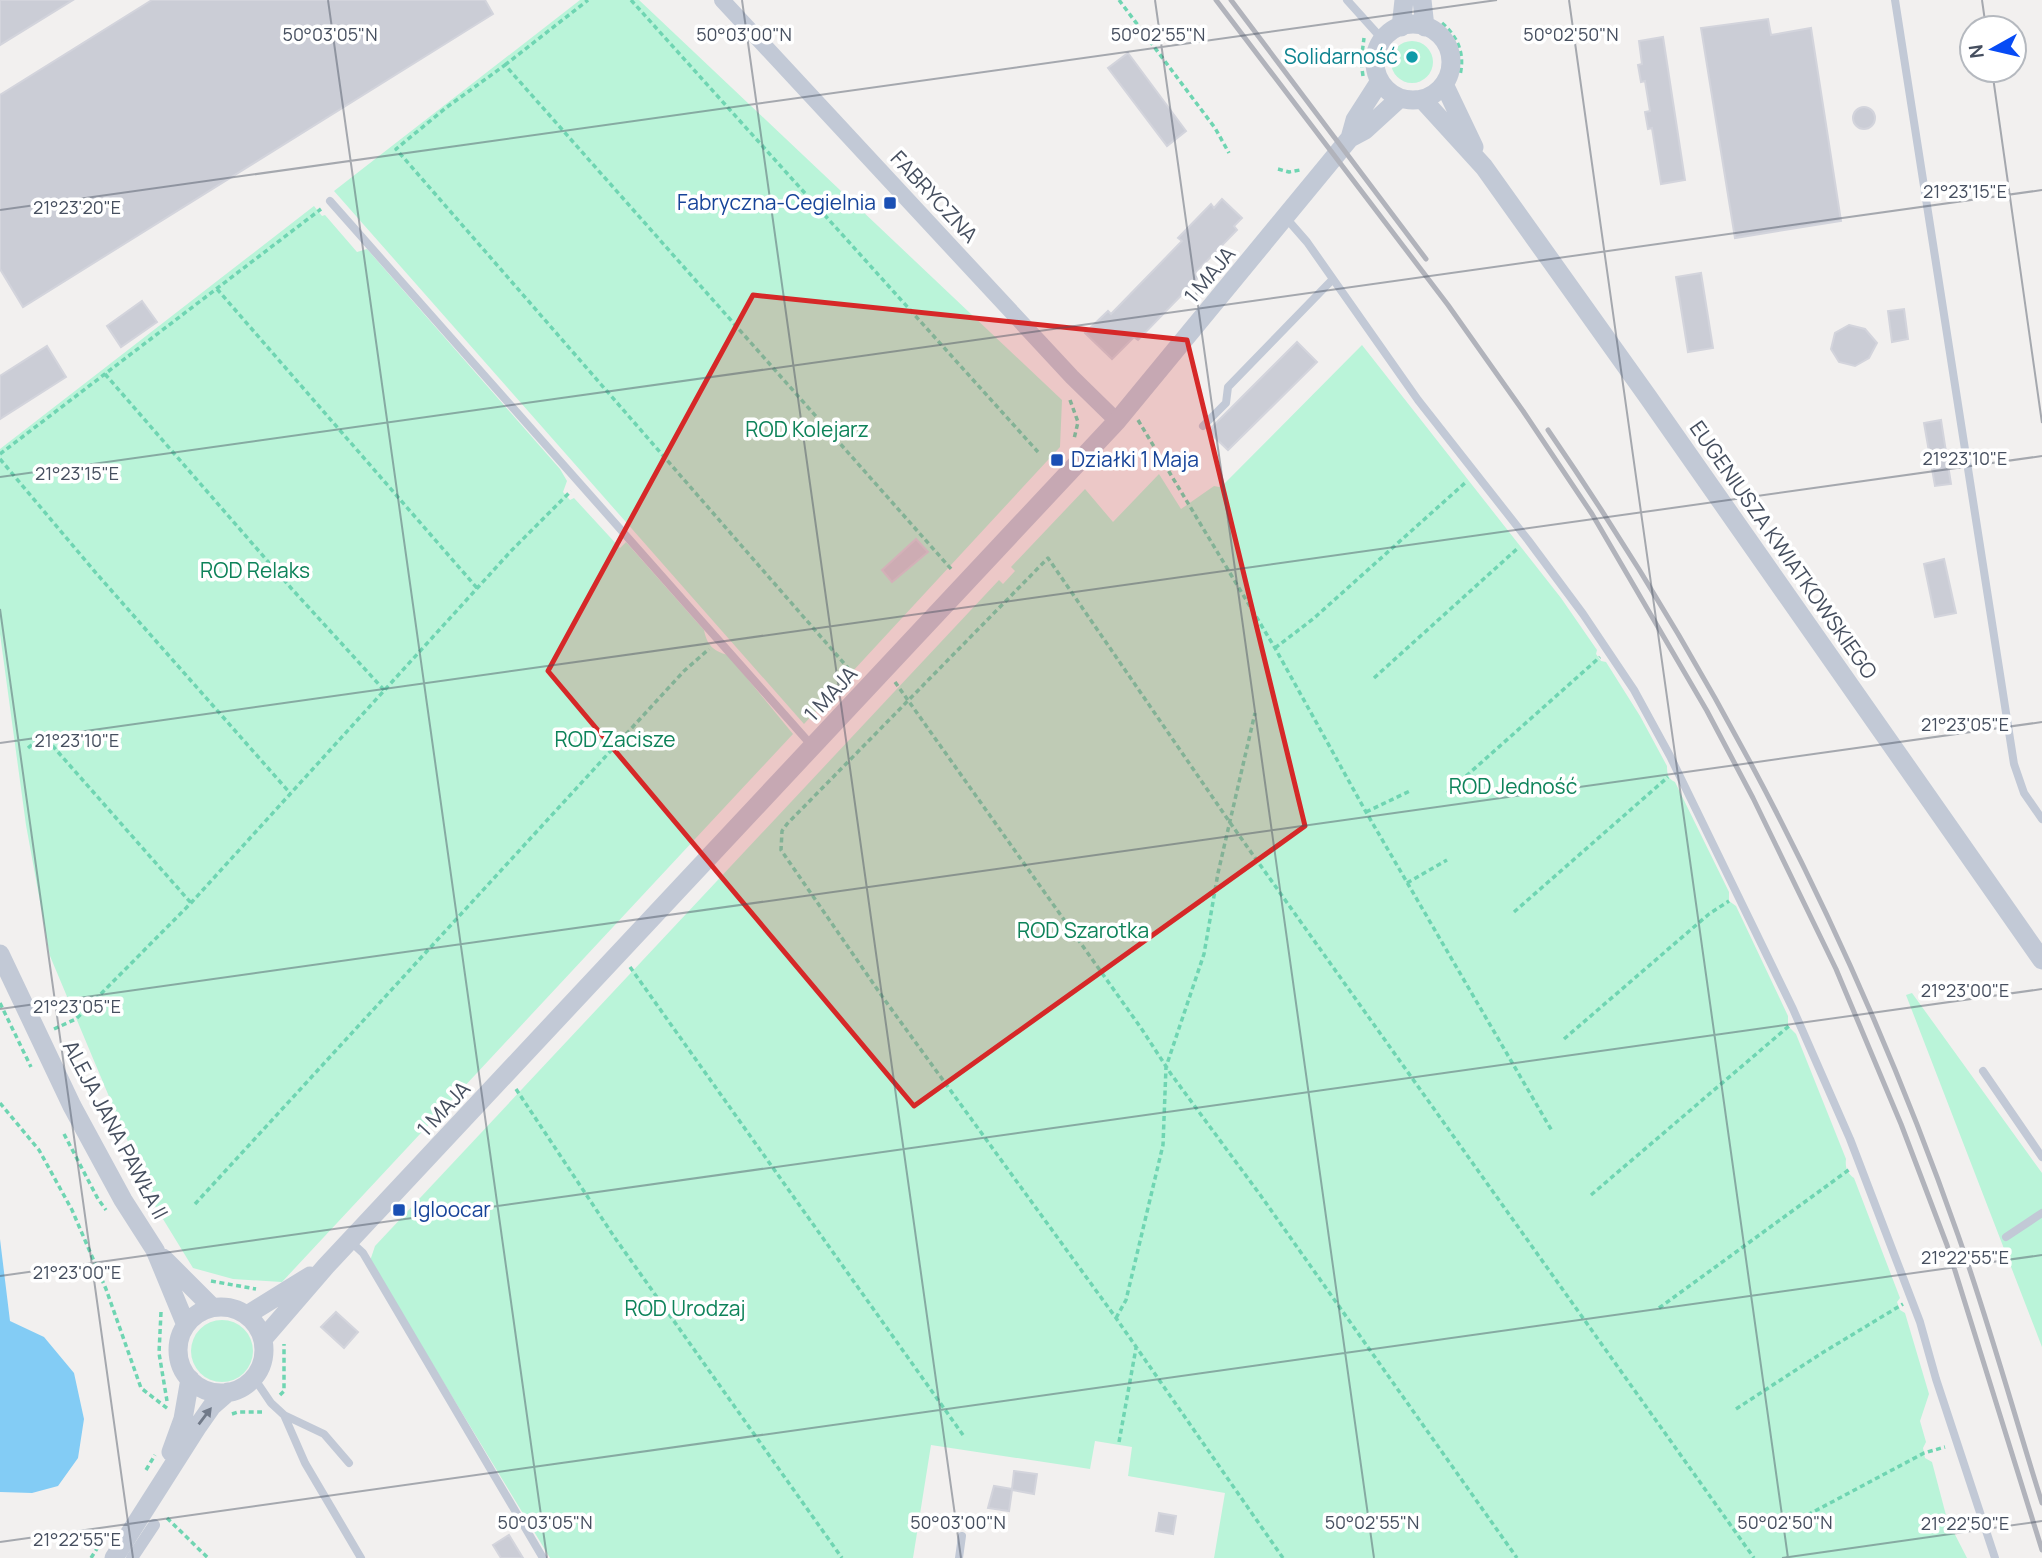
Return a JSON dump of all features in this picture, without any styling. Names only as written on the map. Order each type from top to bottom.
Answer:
[{"type":"street","name":"FABRYCZNA","points":[[722,0],[1072,377],[1124,414]]},
{"type":"street","points":[[1401,27],[1404,0]]},
{"type":"street","points":[[1422,0],[1449,51],[1451,83],[1422,99],[1400,98],[1385,88],[1380,80],[1375,63],[1382,40],[1401,27],[1432,23]]},
{"type":"street","name":"1 MAJA","points":[[263,1339],[326,1266],[1124,414],[1350,138],[1355,120],[1380,80]]},
{"type":"street","name":"EUGENIUSZA KWIATKOWSKIEGO","points":[[1451,83],[1484,167]]},
{"type":"street","name":"1 MAJA","points":[[1350,138],[1365,130],[1400,98]]},
{"type":"street","name":"EUGENIUSZA KWIATKOWSKIEGO","points":[[1422,99],[1484,167],[2042,960]]},
{"type":"street","name":"ALEJA JANA PAWŁA II","points":[[0,954],[96,1152],[122,1200],[155,1250],[186,1325]]},
{"type":"street","name":"ALEJA JANA PAWŁA II","points":[[155,1250],[212,1307]]},
{"type":"street","name":"1 MAJA","points":[[247,1315],[326,1266]]},
{"type":"street","points":[[150,1481],[228,1392],[246,1385],[254,1378],[263,1359],[263,1339],[257,1325],[247,1315],[224,1306],[212,1307],[198,1314],[186,1325],[178,1352],[190,1379],[203,1389],[228,1392]]},
{"type":"street","points":[[131,1558],[146,1521],[150,1481],[183,1419],[190,1379]]},
{"type":"street","points":[[114,1558],[146,1521]]},
{"type":"lane","points":[[1347,0],[1382,40]]},
{"type":"lane","points":[[1895,0],[2014,764],[2024,793],[2042,819]]},
{"type":"lane","points":[[330,201],[813,747]]},
{"type":"lane","points":[[1286,218],[1307,242],[1418,400],[1528,540],[1634,690],[1739,895],[1798,1021],[1860,1165],[1912,1301],[1995,1558]]},
{"type":"lane","points":[[1203,426],[1226,403],[1228,387],[1333,279]]},
{"type":"lane","points":[[1983,1071],[2042,1157]]},
{"type":"lane","points":[[2006,1237],[2042,1213]]},
{"type":"lane","points":[[351,1242],[363,1253],[543,1558]]},
{"type":"lane","points":[[254,1378],[271,1403],[285,1415],[324,1434],[349,1463]]},
{"type":"lane","points":[[285,1415],[306,1463],[360,1558]]},
{"type":"lane","points":[[959,1558],[962,1536]]},
{"type":"path","points":[[588,0],[396,149],[867,689]]},
{"type":"path","points":[[631,0],[1038,452]]},
{"type":"path","points":[[1119,0],[1215,128],[1229,153]]},
{"type":"path","points":[[1432,23],[1451,30],[1461,50],[1462,64],[1451,83]]},
{"type":"path","points":[[505,65],[964,585]]},
{"type":"path","points":[[290,793],[96,573],[0,457],[330,201]]},
{"type":"path","points":[[217,288],[477,588]]},
{"type":"path","points":[[105,374],[290,588],[384,690]]},
{"type":"path","points":[[1124,414],[1275,648],[1366,812],[1552,1131]]},
{"type":"path","points":[[1275,648],[1313,619],[1475,474]]},
{"type":"path","points":[[39,1036],[76,1019],[191,904],[477,588],[579,483]]},
{"type":"path","points":[[1374,678],[1528,540]]},
{"type":"path","points":[[1283,1558],[1116,1318],[884,999],[781,850],[782,831],[787,824],[1048,558],[1231,824],[1754,1558]]},
{"type":"path","points":[[195,1204],[675,681],[718,640]]},
{"type":"path","points":[[1447,793],[1608,650]]},
{"type":"path","points":[[884,671],[898,686],[1517,1558]]},
{"type":"path","points":[[1116,1318],[1126,1300],[1163,1145],[1166,1067],[1204,954],[1218,873],[1255,713]]},
{"type":"path","points":[[28,748],[43,734],[191,904]]},
{"type":"path","points":[[1514,912],[1676,770]]},
{"type":"path","points":[[1366,812],[1412,790]]},
{"type":"path","points":[[1407,883],[1447,860]]},
{"type":"path","points":[[1564,1039],[1709,914],[1739,895]]},
{"type":"path","points":[[620,954],[963,1435]]},
{"type":"path","points":[[1591,1195],[1788,1026],[1798,1021]]},
{"type":"path","points":[[506,1076],[623,1249],[842,1558]]},
{"type":"path","points":[[0,1103],[39,1150],[72,1210],[106,1289],[141,1388],[168,1410]]},
{"type":"path","points":[[1659,1308],[1847,1170],[1860,1165]]},
{"type":"path","points":[[200,1278],[265,1290]]},
{"type":"path","points":[[1736,1409],[1898,1306],[1912,1301]]},
{"type":"path","points":[[162,1310],[159,1353],[168,1419]]},
{"type":"path","points":[[284,1391],[282,1359],[285,1338]]},
{"type":"path","points":[[1119,1442],[1136,1348]]},
{"type":"path","points":[[226,1417],[238,1412],[261,1413]]},
{"type":"path","points":[[1800,1518],[1924,1453],[1958,1442]]},
{"type":"path","points":[[150,1481],[158,1447]]},
{"type":"path","points":[[161,1512],[208,1558]]},
{"type":"highlighted area","points":[[753,295],[1187,340],[1305,826],[914,1106],[548,671]]},
{"type":"green space","name":"ROD Kolejarz","points":[[580,0],[639,0],[1062,400],[1060,447],[804,724],[334,191]]},
{"type":"green space","points":[[1412,41],[1427,47],[1433,62],[1427,77],[1412,83],[1397,77],[1391,62],[1397,47]]},
{"type":"green space","name":"ROD Relaks","points":[[314,206],[357,252],[367,249],[560,469],[567,481],[563,492],[570,500],[574,498],[620,548],[626,542],[704,630],[712,647],[728,655],[793,734],[282,1282],[233,1279],[193,1268],[155,1206],[50,956],[26,825],[0,634],[0,449]]},
{"type":"green space","points":[[1362,345],[1561,598],[1640,716],[1667,766],[1668,776],[1675,782],[1729,892],[1729,901],[1736,906],[1788,1016],[1788,1026],[1796,1034],[1846,1159],[1847,1170],[1854,1178],[1900,1298],[1897,1302],[1900,1310],[1905,1313],[1929,1394],[1920,1421],[1926,1442],[1923,1448],[1925,1458],[1932,1462],[1947,1519],[1967,1558],[1214,1558],[1225,1493],[1128,1476],[1132,1447],[1095,1441],[1090,1469],[931,1445],[913,1558],[550,1558],[370,1261],[375,1246],[999,580],[1003,584],[1015,571],[1011,567],[1085,489],[1113,522],[1159,474],[1181,509],[1214,486],[1223,485]]},
{"type":"green space","points":[[1912,993],[2042,1173],[2042,1347],[1906,995]]},
{"type":"green space","points":[[216,1320],[228,1320],[244,1329],[251,1339],[251,1363],[244,1373],[228,1382],[216,1382],[205,1377],[196,1368],[191,1357],[191,1345],[196,1334],[205,1325]]},
{"type":"water","points":[[0,1239],[10,1321],[44,1337],[74,1373],[84,1419],[78,1458],[58,1486],[32,1493],[0,1492]]},
{"type":"building","points":[[0,0],[73,0],[0,45]]},
{"type":"building","points":[[152,0],[485,0],[493,14],[23,307],[0,269],[0,95]]},
{"type":"building","points":[[1768,19],[1771,35],[1811,28],[1841,221],[1735,238],[1701,28]]},
{"type":"building","points":[[1663,37],[1685,180],[1661,184],[1652,128],[1648,129],[1645,112],[1650,111],[1645,81],[1641,82],[1638,65],[1642,64],[1639,41]]},
{"type":"building","points":[[1128,53],[1186,131],[1167,146],[1108,68]]},
{"type":"building","points":[[1860,107],[1868,107],[1875,114],[1875,122],[1868,129],[1860,129],[1853,122],[1853,114]]},
{"type":"building","points":[[1222,199],[1242,218],[1234,226],[1237,230],[1195,273],[1199,277],[1138,340],[1134,337],[1112,359],[1085,333],[1108,311],[1111,314],[1182,241],[1178,238],[1211,204],[1214,208]]},
{"type":"building","points":[[1701,273],[1713,348],[1688,352],[1676,277]]},
{"type":"building","points":[[142,301],[157,322],[121,347],[107,326]]},
{"type":"building","points":[[1904,309],[1908,339],[1892,342],[1888,311]]},
{"type":"building","points":[[1849,325],[1865,329],[1877,343],[1869,358],[1855,366],[1839,362],[1831,349],[1835,333]]},
{"type":"building","points":[[1297,342],[1317,362],[1228,450],[1208,431]]},
{"type":"building","points":[[47,346],[66,377],[0,419],[0,376]]},
{"type":"building","points":[[1941,420],[1951,484],[1935,486],[1924,423]]},
{"type":"building","points":[[916,539],[928,552],[892,582],[882,570]]},
{"type":"building","points":[[1944,559],[1956,613],[1935,617],[1924,564]]},
{"type":"building","points":[[336,1312],[358,1332],[344,1348],[321,1327]]},
{"type":"building","points":[[1014,1471],[1037,1474],[1034,1494],[1012,1490],[1009,1511],[988,1508],[994,1486],[1012,1489]]},
{"type":"building","points":[[1159,1513],[1176,1516],[1173,1534],[1156,1531]]},
{"type":"building","points":[[509,1535],[523,1558],[501,1558],[493,1545]]},
{"type":"railway","points":[[1216,0],[1448,305],[1523,411],[1592,514],[1707,711],[1753,798],[1836,969],[1901,1124],[1947,1245],[2042,1550]]},
{"type":"railway","points":[[1231,0],[1426,259]]},
{"type":"railway","points":[[1548,430],[1611,524],[1727,719],[1780,819],[1829,921],[1876,1024],[1958,1235],[2042,1503]]},
{"type":"place","name":"Solidarność","points":[[1412,57]]},
{"type":"place","name":"Fabryczna-Cegielnia","points":[[890,203]]},
{"type":"place","name":"Działki 1 Maja","points":[[1057,460]]},
{"type":"place","name":"Igloocar","points":[[399,1210]]},
{"type":"park label","name":"ROD Zacisze","points":[[615,740]]},
{"type":"park label","name":"ROD Jedność","points":[[1513,787]]},
{"type":"park label","name":"ROD Szarotka","points":[[1083,931]]},
{"type":"park label","name":"ROD Urodzaj","points":[[685,1309]]}]
